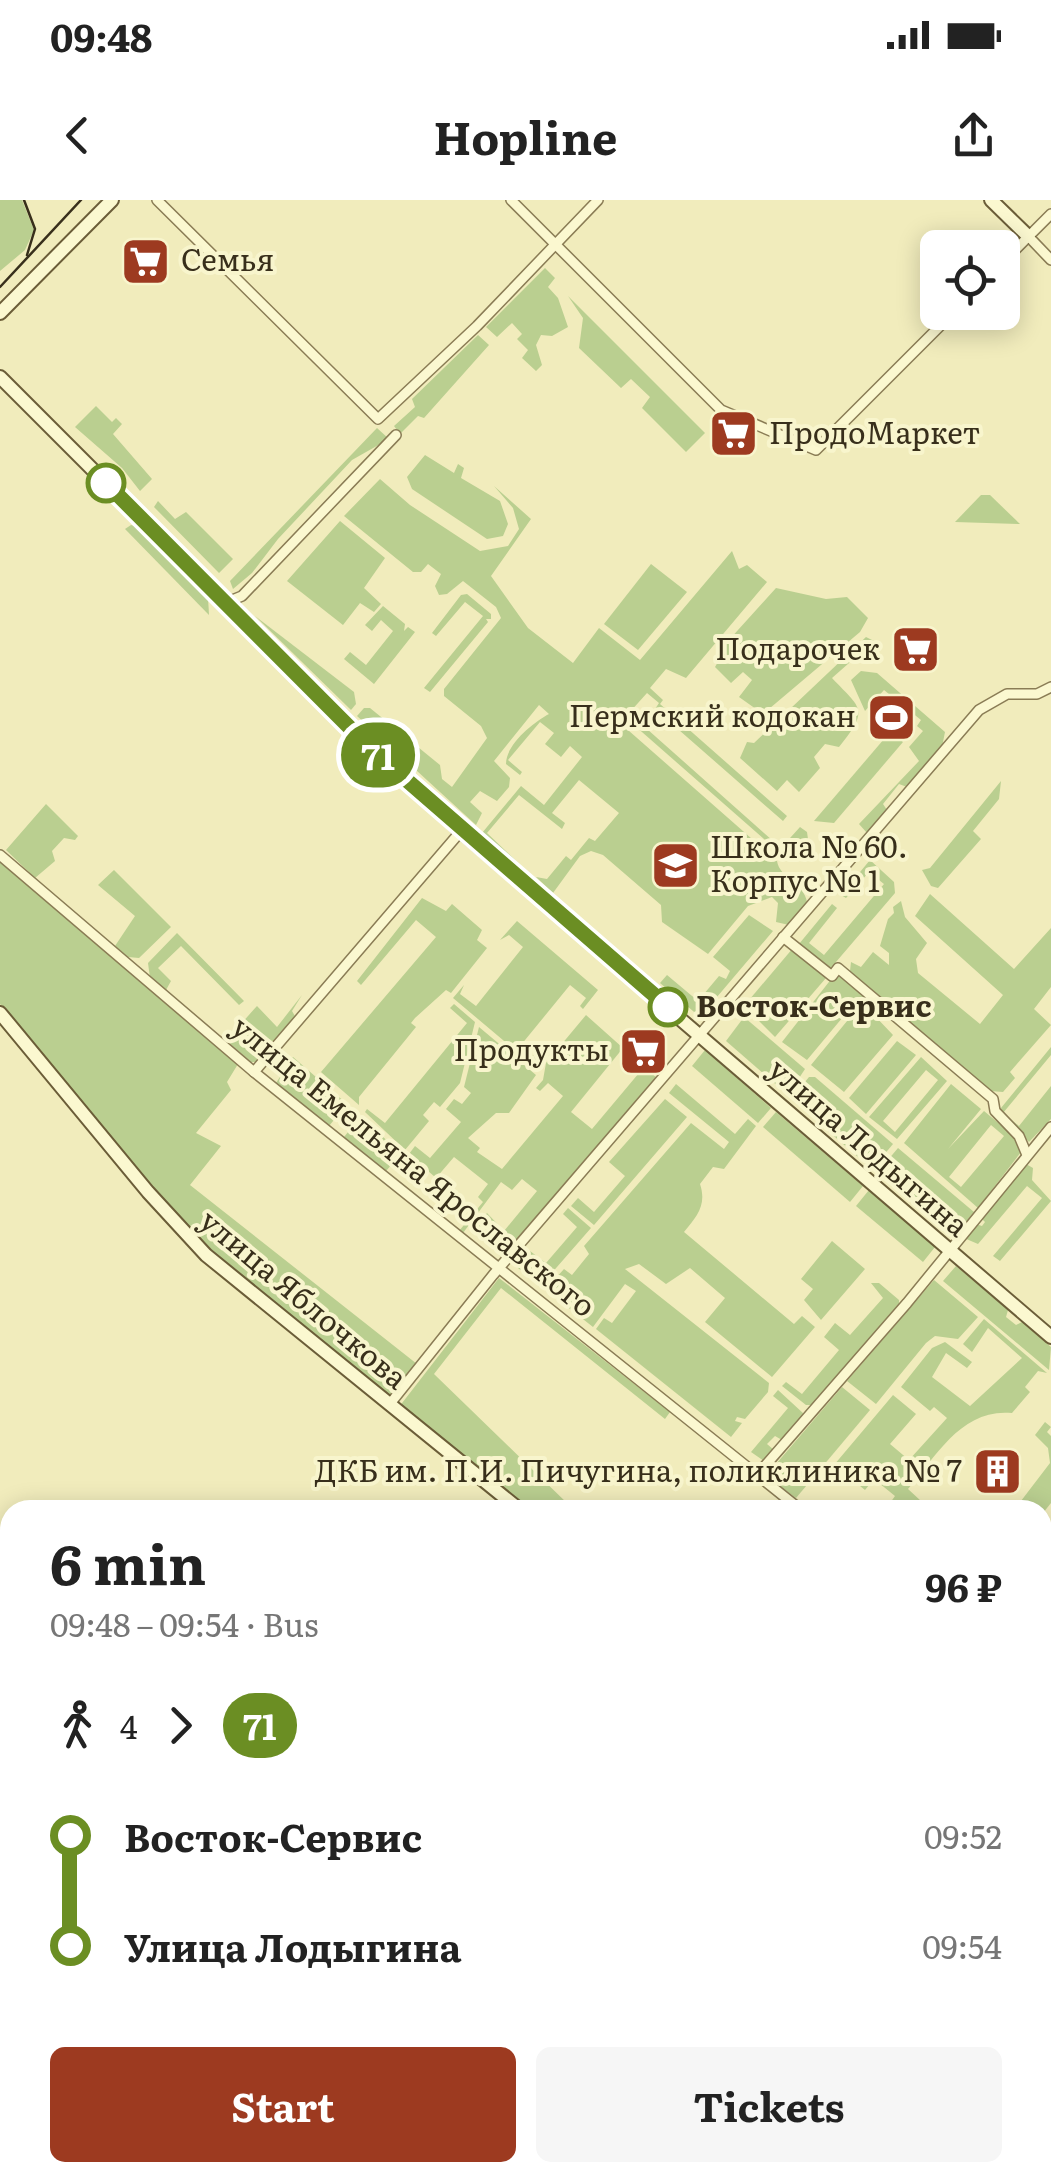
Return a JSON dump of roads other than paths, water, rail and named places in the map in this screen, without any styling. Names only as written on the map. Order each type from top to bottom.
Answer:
[{"type":"main road","points":[[0,313],[112,200]]},
{"type":"main road","points":[[992,200],[1028,236]]},
{"type":"main road","name":"улица Лодыгина","points":[[0,377],[225,603],[461,831],[1051,1338]]},
{"type":"main road","name":"улица Яблочкова","points":[[0,1013],[180,1230],[249,1293],[507,1500]]},
{"type":"street","points":[[157,200],[378,418],[557,245],[598,200]]},
{"type":"street","points":[[511,200],[720,410],[816,450],[936,330]]},
{"type":"street","points":[[1020,244],[1051,214]]},
{"type":"street","points":[[1028,236],[1051,260]]},
{"type":"street","points":[[225,603],[242,596],[396,435]]},
{"type":"street","points":[[388,1405],[498,1269],[980,710],[1008,694],[1037,694],[1051,687]]},
{"type":"street","points":[[254,1072],[461,831]]},
{"type":"street","name":"улица Емельяна Ярославского","points":[[0,855],[254,1072],[789,1500]]},
{"type":"street","points":[[784,936],[832,976],[838,968],[993,1099],[994,1111],[1019,1136],[1028,1156]]},
{"type":"street","points":[[758,1475],[1051,1127]]},
{"type":"tram line","points":[[24,200],[35,229],[27,255]]},
{"type":"tram line","points":[[0,287],[81,200]]},
{"type":"place","name":"Семья","points":[[146,261]]},
{"type":"place","name":"ПродоМаркет","points":[[734,434]]},
{"type":"place","name":"Подарочек","points":[[915,650]]},
{"type":"place","name":"Пермский кодокан","points":[[891,717]]},
{"type":"place","name":"Школа № 60. Корпус № 1","points":[[675,865]]},
{"type":"place","name":"Восток-Сервис","points":[[668,1007]]},
{"type":"place","name":"Продукты","points":[[644,1051]]},
{"type":"place","name":"ДКБ им. П.И. Пичугина, поликлиника № 7","points":[[997,1472]]}]
